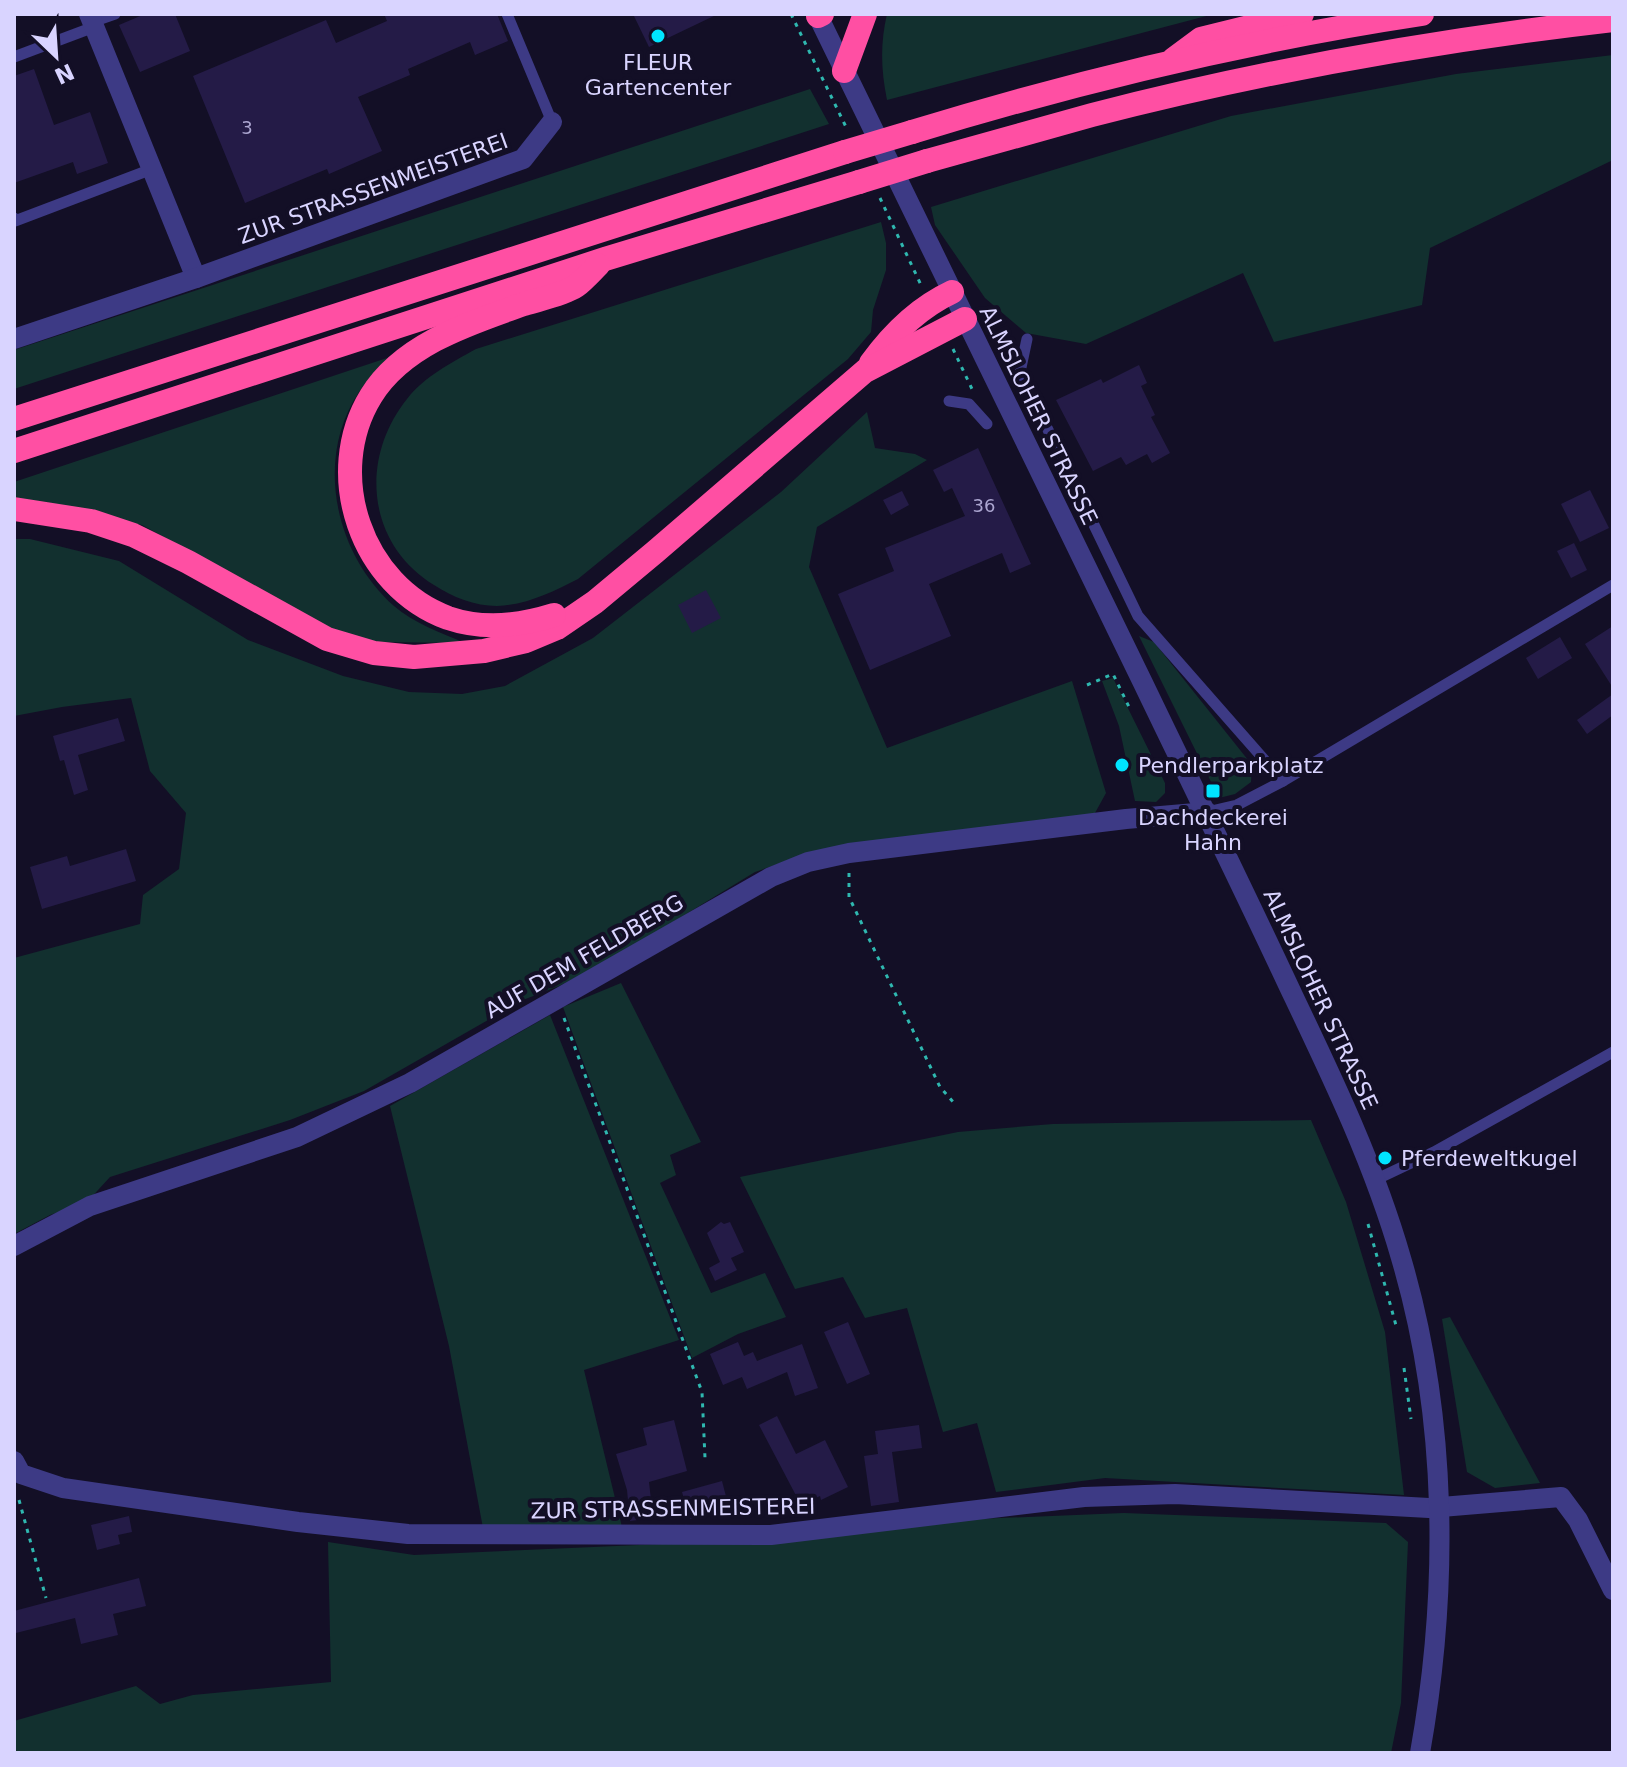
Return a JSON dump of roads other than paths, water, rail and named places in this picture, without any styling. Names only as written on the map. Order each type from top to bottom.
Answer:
[{"type":"highway","points":[[844,71],[865,14]]},
{"type":"highway","points":[[1168,64],[1201,39],[1302,14]]},
{"type":"highway","points":[[14,419],[1003,104],[1275,39],[1422,14]]},
{"type":"highway","points":[[14,451],[605,259],[927,161],[1094,115],[1285,72],[1496,35],[1613,20]]},
{"type":"highway","points":[[595,602],[532,622],[486,626],[448,618],[417,602],[393,582],[369,550],[353,509],[350,467],[357,428],[370,397],[388,372],[436,339],[491,316],[574,288],[605,259]]},
{"type":"highway","points":[[14,509],[91,521],[133,535],[327,639],[374,653],[414,657],[484,651],[526,641],[557,628],[595,602],[865,371],[883,347],[930,302],[952,292]]},
{"type":"highway","points":[[865,371],[965,319]]},
{"type":"street","name":"ALMSLOHER STRASSE","points":[[819,15],[1207,812],[1377,1179],[1403,1263],[1423,1350],[1434,1430],[1439,1508],[1435,1649],[1420,1753]]},
{"type":"street","points":[[92,21],[196,278]]},
{"type":"street","name":"ZUR STRASSENMEISTEREI","points":[[14,339],[196,278],[523,159],[552,122]]},
{"type":"street","name":"AUF DEM FELDBERG","points":[[14,1246],[90,1206],[297,1137],[410,1083],[771,877],[808,862],[849,853],[1207,812]]},
{"type":"street","name":"ZUR STRASSENMEISTEREI","points":[[14,1461],[21,1474],[63,1488],[298,1522],[408,1534],[771,1535],[1084,1497],[1175,1494],[1439,1508],[1561,1497],[1578,1520],[1613,1590]]},
{"type":"lane","points":[[14,57],[92,21],[115,14]]},
{"type":"lane","points":[[507,14],[552,122]]},
{"type":"lane","points":[[14,218],[15,221],[152,169]]},
{"type":"lane","points":[[1027,339],[1020,372],[1138,616],[1283,781]]},
{"type":"lane","points":[[949,401],[969,404],[987,424]]},
{"type":"lane","points":[[1207,812],[1237,805],[1283,781],[1613,585]]},
{"type":"lane","points":[[1377,1179],[1434,1152],[1613,1052]]},
{"type":"place","name":"FLEUR Gartencenter","points":[[658,36]]},
{"type":"place","name":"Pendlerparkplatz","points":[[1122,765]]},
{"type":"place","name":"Dachdeckerei Hahn","points":[[1213,791]]},
{"type":"place","name":"Pferdeweltkugel","points":[[1385,1158]]}]
